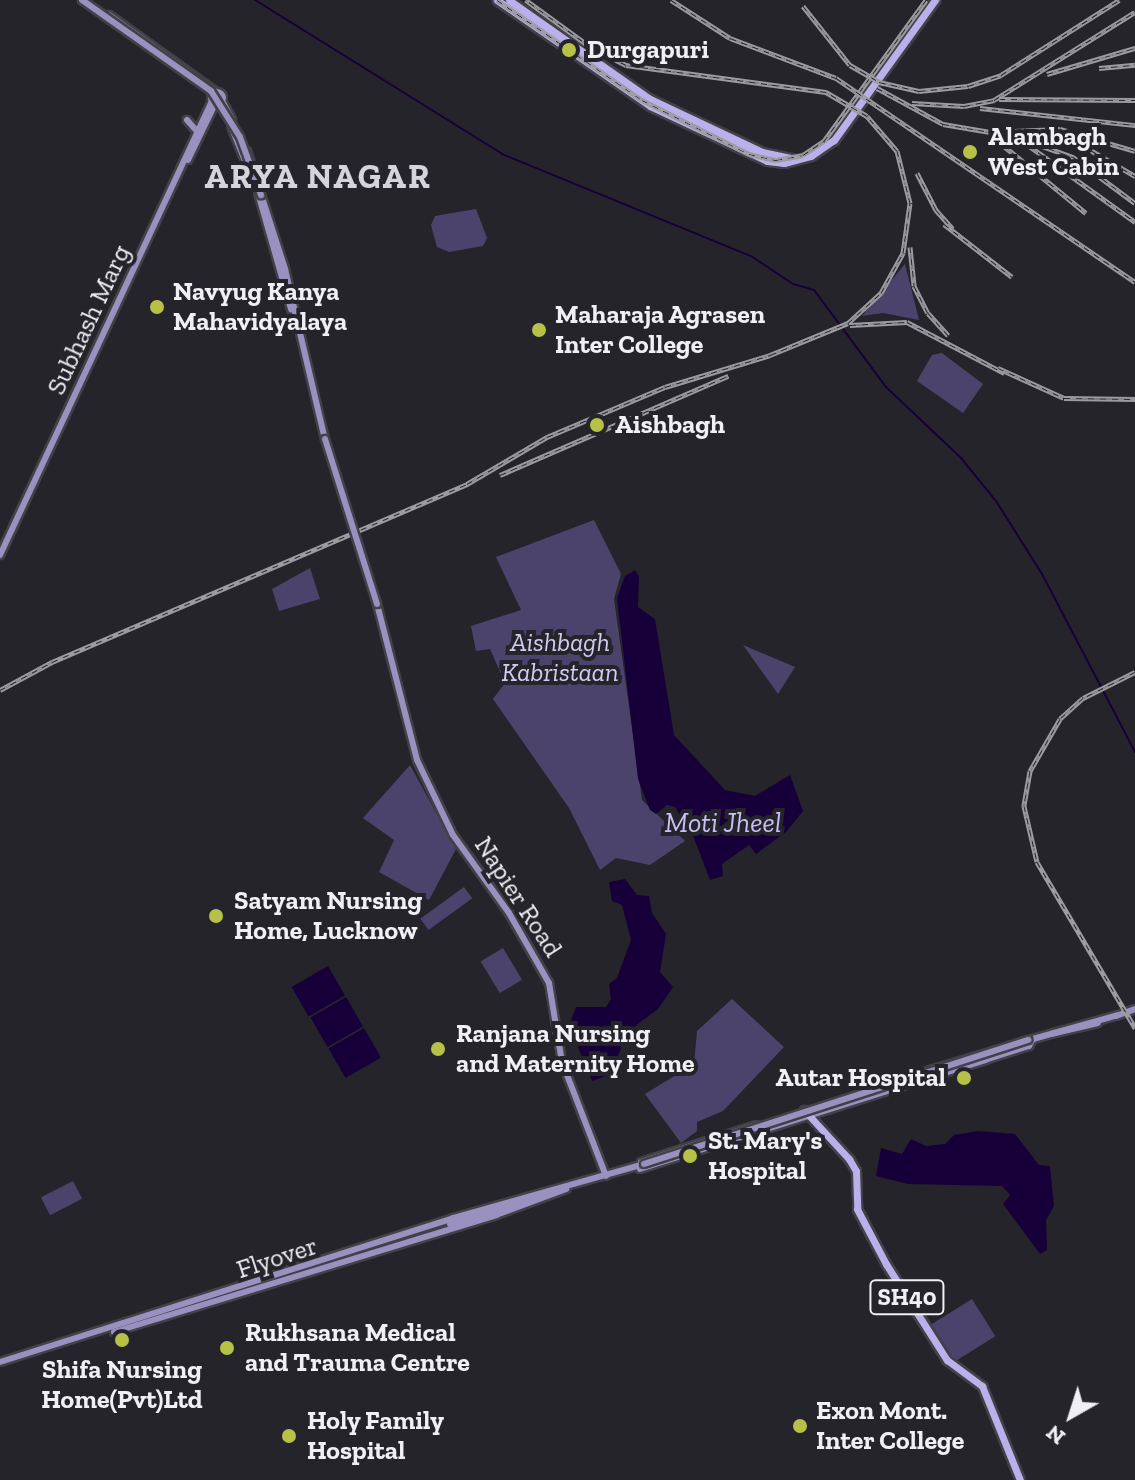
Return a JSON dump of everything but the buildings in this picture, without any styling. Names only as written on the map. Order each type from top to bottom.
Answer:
[{"type":"main road","points":[[82,0],[152,47],[216,99],[264,203]]},
{"type":"main road","points":[[82,0],[211,91],[240,137],[264,203]]},
{"type":"main road","points":[[497,0],[650,106],[767,161],[793,163],[821,151],[847,120],[933,0]]},
{"type":"main road","points":[[509,0],[650,99],[762,152],[795,159],[827,143],[847,120]]},
{"type":"main road","points":[[68,417],[216,99]]},
{"type":"main road","name":"Subhash Marg","points":[[0,555],[68,417],[197,131],[216,99]]},
{"type":"main road","points":[[187,120],[197,131]]},
{"type":"main road","name":"Napier Road","points":[[264,203],[325,439],[401,688],[417,760],[462,847],[487,889],[509,913],[549,983],[559,1050],[605,1175]]},
{"type":"main road","points":[[0,1364],[496,1215],[605,1175],[1134,1010]]},
{"type":"main road","points":[[630,1168],[1029,1046],[1031,1040]]},
{"type":"main road","name":"SH40","points":[[806,1112],[849,1159],[856,1171],[857,1209],[886,1264],[947,1360],[982,1386],[1020,1480]]},
{"type":"green space","points":[[476,209],[487,238],[483,246],[449,252],[437,247],[431,225],[435,216]]},
{"type":"green space","points":[[905,264],[919,320],[883,313],[862,316]]},
{"type":"green space","points":[[942,353],[983,384],[963,413],[917,381],[932,355]]},
{"type":"green space","name":"Aishbagh Kabristaan","points":[[594,520],[621,574],[614,599],[642,800],[685,841],[650,865],[616,858],[600,870],[569,808],[493,699],[505,683],[490,649],[476,651],[471,626],[521,610],[496,557]]},
{"type":"green space","points":[[310,568],[320,599],[279,611],[272,589]]},
{"type":"green space","points":[[743,645],[795,667],[778,694]]},
{"type":"green space","points":[[410,765],[456,849],[429,900],[379,872],[394,840],[363,818]]},
{"type":"green space","points":[[464,887],[472,898],[429,930],[420,919]]},
{"type":"green space","points":[[503,948],[522,980],[500,993],[481,961]]},
{"type":"green space","points":[[732,999],[784,1047],[723,1111],[697,1122],[697,1131],[681,1143],[645,1094],[694,1064],[697,1031]]},
{"type":"green space","points":[[73,1181],[82,1199],[50,1215],[41,1197]]},
{"type":"green space","points":[[972,1299],[995,1336],[955,1362],[931,1324]]},
{"type":"water","name":"Moti Jheel","points":[[635,570],[639,576],[638,607],[655,619],[674,735],[725,790],[755,796],[790,775],[803,811],[786,832],[756,854],[749,845],[722,864],[723,876],[710,880],[694,838],[675,807],[667,805],[656,814],[650,810],[638,779],[617,598],[625,576]]},
{"type":"water","points":[[625,879],[637,895],[649,896],[652,913],[666,934],[660,972],[673,987],[658,1009],[627,1032],[611,1074],[592,1081],[569,1026],[576,1007],[606,1007],[611,999],[609,984],[617,978],[631,940],[622,905],[612,901],[609,882]]},
{"type":"water","points":[[328,966],[345,995],[309,1016],[292,987]]},
{"type":"water","points":[[346,997],[363,1026],[327,1047],[310,1017]]},
{"type":"water","points":[[364,1028],[381,1057],[345,1078],[328,1048]]},
{"type":"water","points":[[978,1131],[1015,1134],[1039,1165],[1050,1166],[1054,1206],[1046,1220],[1047,1250],[1040,1254],[1003,1204],[1010,1195],[1002,1186],[908,1184],[876,1176],[881,1148],[902,1154],[911,1139],[926,1146],[945,1144],[954,1135]]},
{"type":"waterway","points":[[255,0],[502,154],[751,256],[793,284],[814,290],[886,387],[961,458],[996,501],[1042,574],[1135,752]]},
{"type":"railway","points":[[497,0],[642,100],[749,154],[776,160],[803,155],[824,141],[926,0]]},
{"type":"railway","points":[[0,690],[52,662],[467,484],[547,437],[665,387],[770,355],[848,323],[881,293],[903,253],[910,203],[897,151],[867,116],[826,92],[626,65],[592,48],[526,0]]},
{"type":"railway","points":[[671,0],[730,38],[836,78],[1135,282]]},
{"type":"railway","points":[[803,6],[850,65],[879,82],[919,91],[968,86],[1001,75],[1119,0]]},
{"type":"railway","points":[[912,103],[964,106],[994,100],[1135,12]]},
{"type":"railway","points":[[1047,74],[1135,48]]},
{"type":"railway","points":[[1099,68],[1135,65]]},
{"type":"railway","points":[[877,88],[943,124],[990,132],[1060,129],[1135,151]]},
{"type":"railway","points":[[999,99],[1135,100]]},
{"type":"railway","points":[[980,108],[1135,125]]},
{"type":"railway","points":[[1014,136],[1073,157],[1135,203]]},
{"type":"railway","points":[[993,137],[1086,213]]},
{"type":"railway","points":[[1080,144],[1135,176]]},
{"type":"railway","points":[[1028,145],[1135,222]]},
{"type":"railway","points":[[917,173],[936,210],[953,229]]},
{"type":"railway","points":[[944,224],[1012,277]]},
{"type":"railway","points":[[910,247],[914,286],[928,313],[948,335]]},
{"type":"railway","points":[[850,325],[907,322],[1004,373]]},
{"type":"railway","points":[[998,368],[1064,398],[1135,399]]},
{"type":"railway","points":[[500,475],[728,376]]},
{"type":"railway","points":[[1135,672],[1083,698],[1060,719],[1030,771],[1024,806],[1037,862],[1135,1028]]},
{"type":"place","name":"Durgapuri","points":[[569,50]]},
{"type":"place","name":"Alambagh West Cabin","points":[[970,152]]},
{"type":"place","name":"Navyug Kanya Mahavidyalaya","points":[[157,307]]},
{"type":"place","name":"Maharaja Agrasen Inter College","points":[[539,330]]},
{"type":"place","name":"Aishbagh","points":[[597,425]]},
{"type":"place","name":"Satyam Nursing Home, Lucknow","points":[[216,916]]},
{"type":"place","name":"Ranjana Nursing and Maternity Home","points":[[438,1049]]},
{"type":"place","name":"Autar Hospital","points":[[964,1078]]},
{"type":"place","name":"St. Mary's Hospital","points":[[690,1156]]},
{"type":"place","name":"Shifa Nursing Home(Pvt)Ltd","points":[[122,1340]]},
{"type":"place","name":"Rukhsana Medical and Trauma Centre","points":[[227,1348]]},
{"type":"place","name":"Exon Mont. Inter College","points":[[800,1426]]},
{"type":"place","name":"Holy Family Hospital","points":[[289,1436]]},
{"type":"district","name":"ARYA NAGAR","points":[[318,177]]}]
